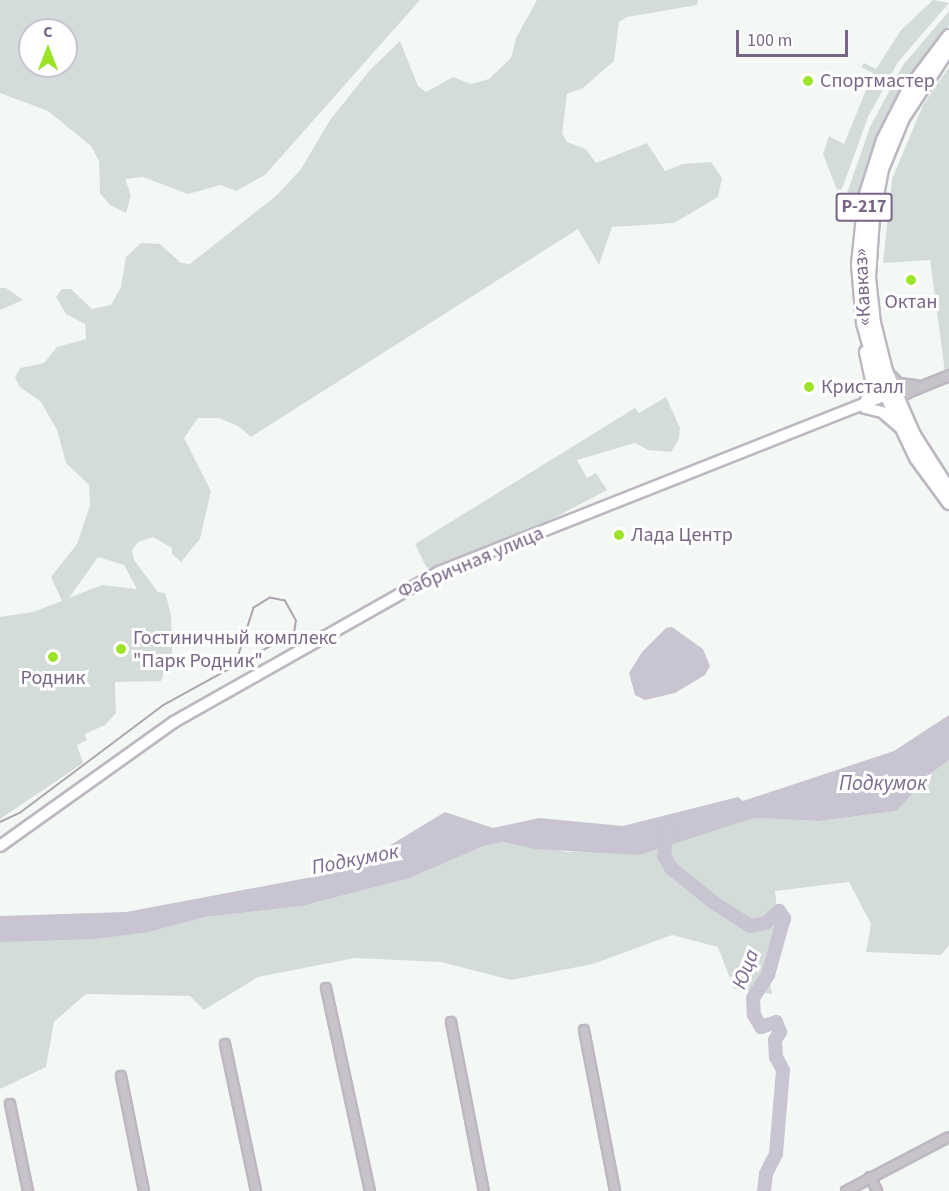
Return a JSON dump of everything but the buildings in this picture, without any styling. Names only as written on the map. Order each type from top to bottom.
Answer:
[{"type":"main road","name":"«Кавказ»","points":[[949,36],[909,89],[883,140],[864,205],[858,275],[866,340],[904,425],[916,458],[949,503]]},
{"type":"main road","name":"«Кавказ»","points":[[891,396],[871,303],[870,238],[875,199],[882,169],[903,118],[949,48]]},
{"type":"main road","points":[[858,275],[856,310],[872,385],[864,407],[882,412],[904,425]]},
{"type":"main road","points":[[891,396],[927,466],[949,490]]},
{"type":"main road","name":"Фабричная улица","points":[[0,846],[174,722],[439,572],[891,396]]},
{"type":"main road","name":"«Кавказ»","points":[[904,425],[949,490]]},
{"type":"street","points":[[886,371],[898,383],[915,387]]},
{"type":"street","points":[[891,396],[949,375]]},
{"type":"street","points":[[904,425],[909,398],[915,387]]},
{"type":"street","points":[[326,987],[370,1191]]},
{"type":"street","points":[[451,1022],[484,1191]]},
{"type":"street","points":[[584,1030],[615,1191]]},
{"type":"street","points":[[225,1044],[256,1191]]},
{"type":"street","points":[[121,1076],[144,1191]]},
{"type":"street","points":[[10,1104],[28,1191]]},
{"type":"street","points":[[846,1191],[949,1137]]},
{"type":"street","points":[[870,1177],[877,1191]]},
{"type":"shaded area","points":[[0,0],[420,0],[265,175],[236,191],[221,185],[188,194],[143,177],[125,179],[131,195],[126,213],[110,205],[100,193],[99,161],[91,146],[48,111],[0,93]]},
{"type":"shaded area","points":[[537,0],[698,0],[697,5],[627,17],[619,22],[614,61],[583,88],[567,94],[562,133],[567,142],[586,149],[596,163],[647,143],[665,171],[683,164],[711,162],[722,178],[718,197],[674,223],[612,227],[599,265],[578,229],[251,437],[238,426],[219,418],[198,418],[184,438],[211,491],[200,539],[181,562],[172,554],[172,548],[153,537],[138,542],[132,550],[134,560],[158,592],[165,593],[171,614],[172,653],[161,681],[115,682],[116,713],[105,725],[85,734],[87,740],[77,745],[83,763],[0,819],[0,617],[33,612],[62,601],[51,577],[77,544],[90,505],[89,485],[66,463],[57,430],[41,402],[20,387],[15,378],[20,368],[44,363],[57,347],[86,339],[85,324],[66,314],[56,297],[62,289],[71,289],[92,309],[111,305],[121,287],[126,257],[141,243],[160,244],[181,263],[190,264],[277,195],[301,169],[330,120],[370,70],[400,41],[418,86],[426,92],[453,77],[471,84],[489,79],[511,58],[516,38]],"holes":[[[98,557],[124,565],[137,589],[102,585],[69,598]]]},
{"type":"shaded area","points":[[933,0],[949,3],[898,62],[868,117],[842,189],[837,190],[823,154],[829,136],[844,144],[873,73],[861,67],[864,63],[876,69],[901,30]]},
{"type":"shaded area","points":[[949,11],[949,26],[907,81],[886,120],[872,153],[852,224],[845,199],[870,127],[903,65]]},
{"type":"shaded area","points":[[949,67],[949,371],[945,372],[930,260],[883,263],[892,179],[923,105]]},
{"type":"shaded area","points":[[0,288],[6,288],[23,300],[0,310]]},
{"type":"shaded area","points":[[666,397],[680,428],[679,439],[671,452],[648,450],[635,443],[577,460],[587,478],[596,473],[607,490],[539,526],[428,571],[415,544],[635,408],[639,413]]},
{"type":"shaded area","points":[[949,760],[949,945],[941,955],[866,952],[871,924],[849,882],[775,891],[778,919],[765,961],[772,994],[734,989],[718,947],[672,935],[593,964],[511,980],[441,962],[355,958],[258,977],[204,1010],[190,996],[86,994],[54,1022],[46,1067],[0,1089],[0,942],[149,932],[204,917],[302,906],[410,878],[484,846],[503,842],[568,852],[665,846],[754,818],[819,821],[897,811],[928,776]]},
{"type":"water","points":[[672,627],[703,649],[710,666],[705,675],[675,693],[645,700],[635,695],[629,673],[642,652],[666,628]]},
{"type":"water","name":"Подкумок","points":[[949,715],[949,760],[928,776],[897,811],[819,821],[754,818],[639,855],[535,849],[503,842],[484,846],[410,878],[302,906],[205,917],[149,932],[95,939],[0,942],[0,916],[126,912],[349,870],[445,812],[493,828],[539,818],[623,826],[738,797],[743,801],[894,751]]},
{"type":"waterway","name":"Юца","points":[[667,829],[664,856],[671,868],[713,902],[750,926],[766,923],[779,911],[784,918],[768,975],[753,998],[754,1015],[761,1027],[776,1022],[780,1032],[775,1040],[776,1057],[783,1070],[776,1154],[766,1174],[764,1191]]},
{"type":"tram line","points":[[0,822],[21,812],[162,706],[294,633],[296,621],[285,601],[270,598],[254,608],[236,664]]},
{"type":"place","name":"Спортмастер","points":[[808,81]]},
{"type":"place","name":"Октан","points":[[911,280]]},
{"type":"place","name":"Кристалл","points":[[809,387]]},
{"type":"place","name":"Лада Центр","points":[[619,535]]},
{"type":"place","name":"Гостиничный комплекс \"Парк Родник\"","points":[[121,649]]},
{"type":"place","name":"Родник","points":[[53,657]]}]
